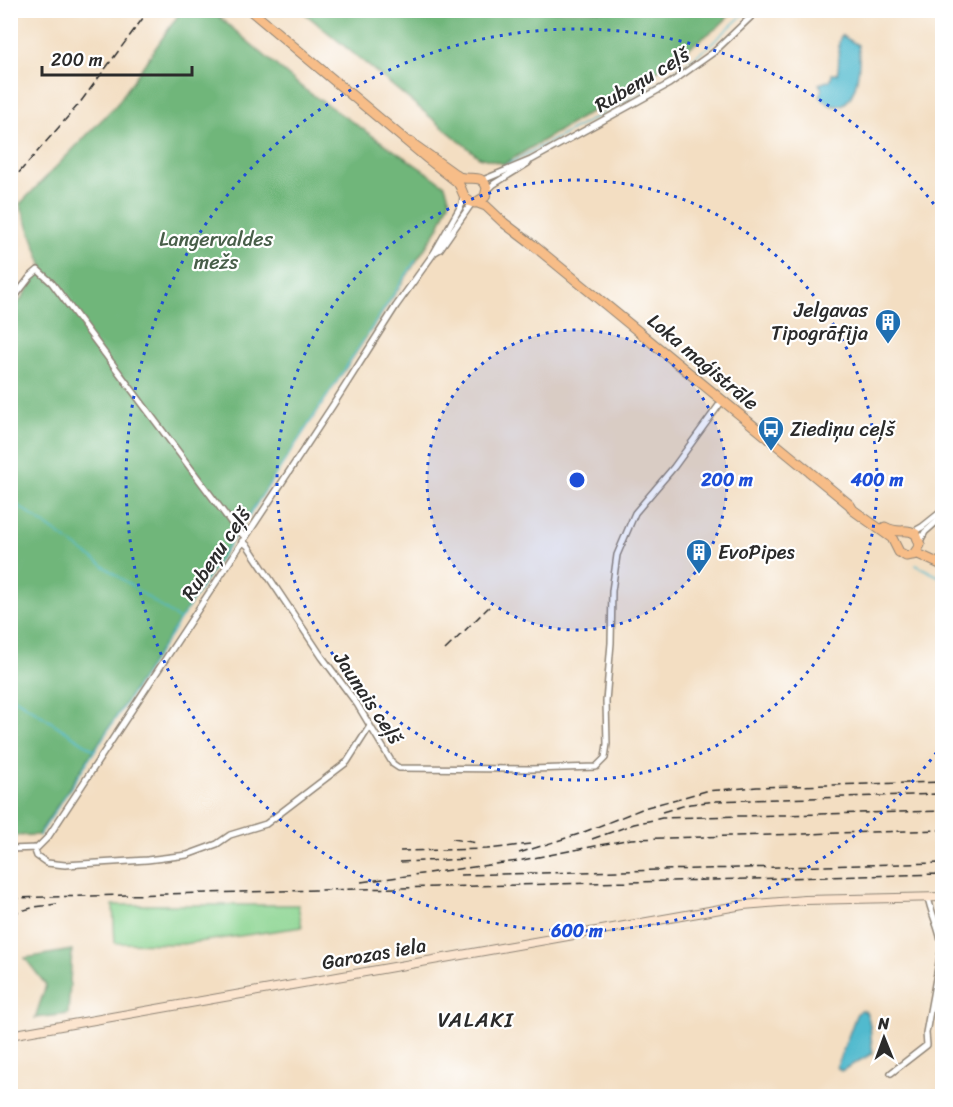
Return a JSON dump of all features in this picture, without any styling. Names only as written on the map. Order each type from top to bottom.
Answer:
[{"type":"main road","name":"Loka maģistrāle","points":[[250,10],[456,181],[469,198],[486,206],[850,505],[853,510],[897,537],[896,547],[899,552],[906,555],[914,554],[942,565]]},
{"type":"main road","name":"Loka maģistrāle","points":[[410,142],[459,177],[468,179],[477,177],[483,180],[488,199],[533,245]]},
{"type":"main road","points":[[468,179],[469,198],[484,200],[487,193]]},
{"type":"main road","points":[[897,537],[907,530],[913,532],[920,543],[942,561]]},
{"type":"main road","points":[[914,554],[920,543]]},
{"type":"main road","name":"Garozas iela","points":[[10,1035],[743,905],[805,900],[942,897]]},
{"type":"street","name":"Rubeņu ceļš","points":[[483,180],[531,160],[681,77],[714,52],[758,10]]},
{"type":"street","points":[[933,10],[942,16]]},
{"type":"street","name":"Rubeņu ceļš","points":[[487,193],[494,184],[531,160]]},
{"type":"street","name":"Rubeņu ceļš","points":[[34,848],[48,837],[396,306],[434,253],[462,204],[469,198]]},
{"type":"street","name":"Rubeņu ceļš","points":[[434,253],[440,249],[469,198]]},
{"type":"street","name":"Jaunais ceļš","points":[[10,303],[38,270],[52,283],[244,539],[370,726],[393,764],[399,768],[596,767],[605,758],[608,744],[606,701],[611,643],[612,591],[618,555],[635,513],[674,467],[722,401]]},
{"type":"street","points":[[913,532],[942,511]]},
{"type":"street","points":[[920,543],[925,532],[942,517]]},
{"type":"street","points":[[10,849],[34,848],[37,856],[47,863],[65,865],[186,855],[217,844],[230,835],[266,824],[343,765],[370,726]]},
{"type":"street","points":[[891,1074],[927,1045],[926,1033],[942,946],[927,897]]},
{"type":"green space","name":"Langervaldes mežs","points":[[181,11],[212,11],[304,89],[445,185],[450,200],[439,227],[38,835],[11,836],[11,314],[43,267],[20,204],[117,104]]},
{"type":"green space","points":[[302,11],[734,11],[718,27],[644,80],[504,164],[479,157]]},
{"type":"green space","points":[[113,905],[298,905],[302,927],[183,944],[115,943]]},
{"type":"green space","points":[[72,950],[68,1014],[35,1018],[46,985],[25,958]]},
{"type":"water","points":[[841,35],[858,45],[859,61],[857,81],[850,98],[844,104],[836,106],[829,104],[820,96],[822,89],[819,84],[831,80],[832,74],[837,74]]},
{"type":"water","points":[[860,1010],[865,1011],[869,1020],[873,1053],[841,1071],[837,1067],[856,1015]]},
{"type":"waterway","points":[[501,168],[658,84],[708,47],[748,10]]},
{"type":"waterway","points":[[241,528],[416,260]]},
{"type":"waterway","points":[[10,500],[180,620]]},
{"type":"waterway","points":[[39,836],[235,536]]},
{"type":"waterway","points":[[916,565],[942,578]]},
{"type":"waterway","points":[[10,695],[94,750]]},
{"type":"railway","points":[[10,183],[79,104],[149,10]]},
{"type":"railway","points":[[445,650],[489,607]]},
{"type":"railway","points":[[519,853],[579,834],[647,807],[706,791],[757,787],[942,782]]},
{"type":"railway","points":[[662,812],[690,804],[716,801],[942,794]]},
{"type":"railway","points":[[592,839],[634,824],[662,818],[942,811]]},
{"type":"railway","points":[[361,882],[518,861],[631,839],[942,830]]},
{"type":"railway","points":[[452,839],[478,843]]},
{"type":"railway","points":[[400,851],[487,849],[531,844]]},
{"type":"railway","points":[[400,862],[469,859]]},
{"type":"railway","points":[[460,875],[942,863]]},
{"type":"railway","points":[[10,898],[942,874]]},
{"type":"railway","points":[[10,914],[57,904]]},
{"type":"place","name":"Jelgavas Tipogrāfija","points":[[888,345]]},
{"type":"place","name":"Ziediņu ceļš","points":[[771,452]]},
{"type":"place","name":"EvoPipes","points":[[699,575]]},
{"type":"district","name":"VALAKI","points":[[476,1020]]}]
